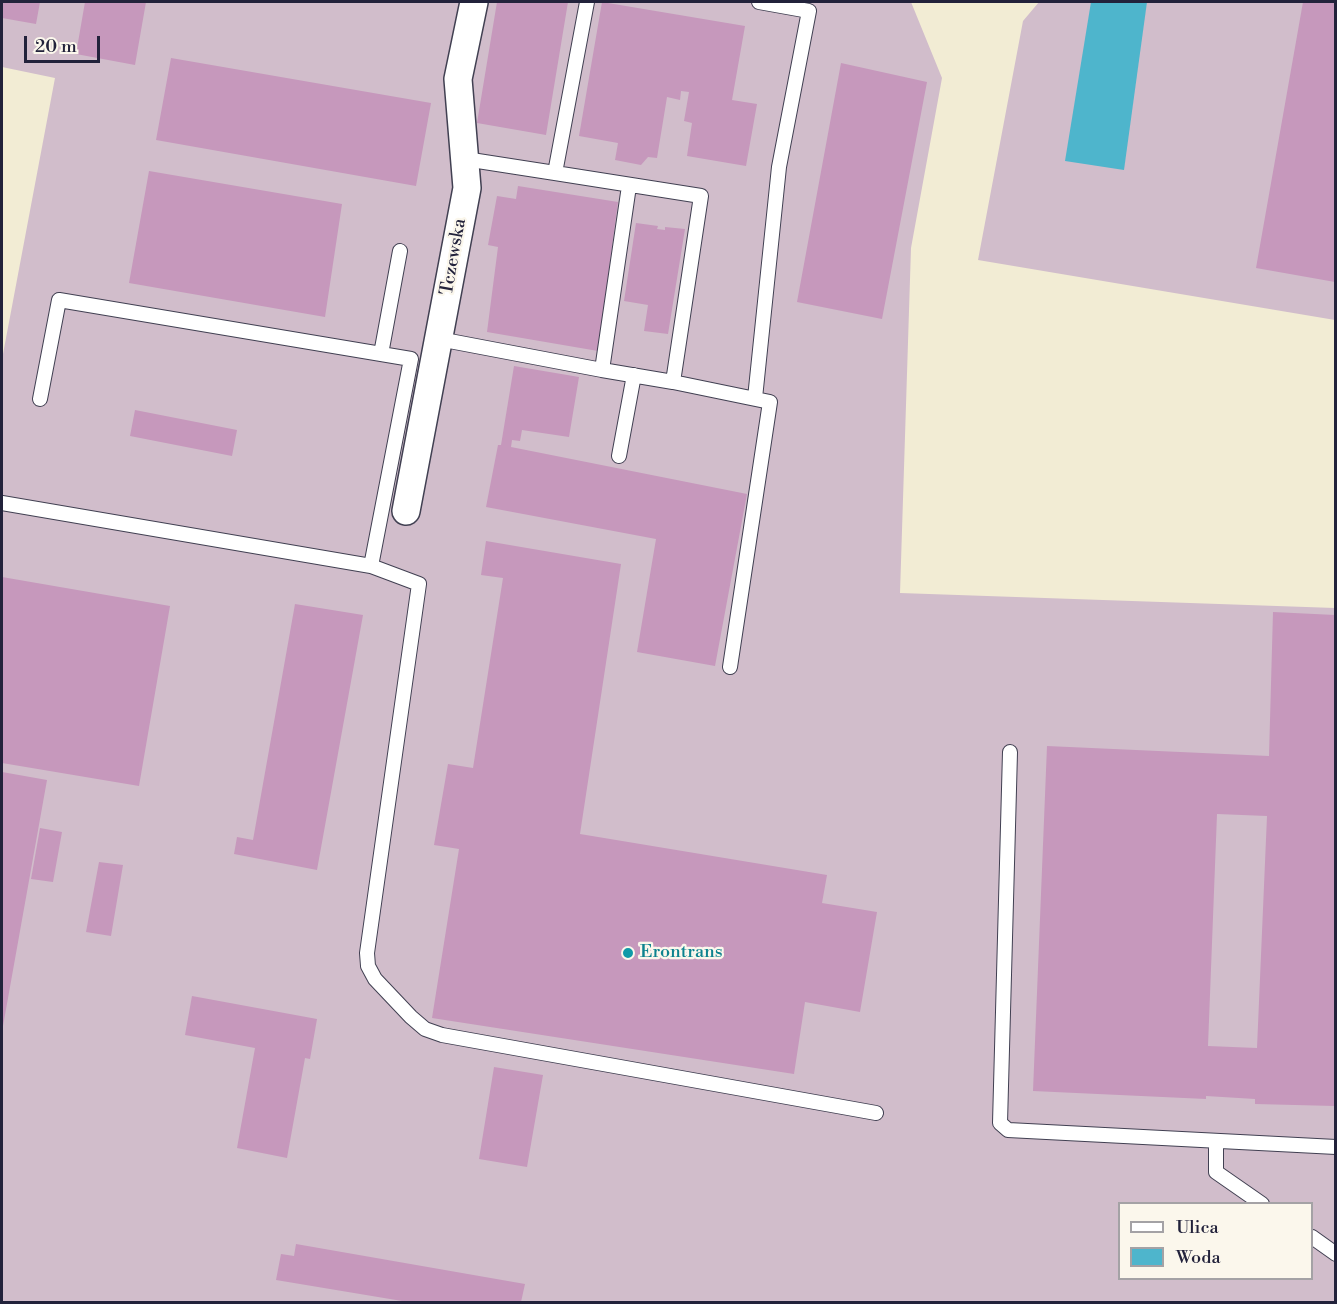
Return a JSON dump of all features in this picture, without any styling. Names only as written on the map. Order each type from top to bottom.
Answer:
[{"type":"street","name":"Tczewska","points":[[406,511],[467,188],[459,79],[474,2]]},
{"type":"lane","points":[[555,173],[587,2]]},
{"type":"lane","points":[[755,398],[779,167],[809,11],[759,2]]},
{"type":"lane","points":[[465,159],[700,196],[673,382]]},
{"type":"lane","points":[[602,370],[629,186]]},
{"type":"lane","points":[[381,354],[400,251]]},
{"type":"lane","points":[[40,399],[59,300],[411,359],[371,566]]},
{"type":"lane","points":[[439,339],[770,402],[730,667]]},
{"type":"lane","points":[[619,456],[634,375]]},
{"type":"lane","points":[[2,503],[371,566],[419,584],[367,953],[368,966],[375,979],[424,1029],[442,1035],[876,1113]]},
{"type":"lane","points":[[1010,752],[1000,1123],[1008,1130],[1335,1147]]},
{"type":"lane","points":[[1216,1142],[1216,1172],[1261,1202]]},
{"type":"lane","points":[[1313,1238],[1335,1254]]},
{"type":"shaded area","points":[[2,2],[911,2],[942,78],[911,248],[900,593],[1335,608],[1335,1302],[2,1302],[2,354],[55,78],[2,67]]},
{"type":"shaded area","points":[[1039,2],[1335,2],[1335,320],[978,260],[1023,21]]},
{"type":"water","points":[[1091,2],[1147,2],[1124,170],[1065,161]]},
{"type":"building","points":[[2,2],[40,2],[36,24],[2,18]]},
{"type":"building","points":[[85,2],[146,2],[135,65],[76,54]]},
{"type":"building","points":[[497,2],[568,2],[546,135],[477,123]]},
{"type":"building","points":[[602,2],[745,26],[732,100],[757,104],[746,166],[687,156],[692,123],[684,121],[689,92],[681,91],[680,100],[667,97],[657,158],[648,157],[641,165],[615,160],[618,143],[579,136]]},
{"type":"building","points":[[1303,2],[1335,2],[1335,282],[1256,268]]},
{"type":"building","points":[[171,58],[431,103],[416,186],[156,140]]},
{"type":"building","points":[[841,63],[927,82],[882,319],[797,302]]},
{"type":"building","points":[[149,171],[342,204],[325,317],[129,283]]},
{"type":"building","points":[[518,186],[618,202],[598,351],[487,332],[498,247],[488,245],[497,196],[516,199]]},
{"type":"building","points":[[636,223],[658,226],[657,229],[665,230],[665,227],[685,229],[668,334],[644,331],[648,305],[624,301]]},
{"type":"building","points":[[514,366],[579,377],[569,437],[522,430],[520,441],[512,440],[511,447],[747,494],[715,666],[637,652],[656,539],[486,507],[498,445],[501,445]]},
{"type":"building","points":[[135,410],[237,430],[232,456],[130,436]]},
{"type":"building","name":"Erontrans","points":[[486,541],[621,564],[580,834],[827,875],[822,903],[877,912],[860,1012],[805,1002],[794,1074],[432,1018],[459,849],[434,845],[448,764],[473,768],[503,578],[481,575]]},
{"type":"building","points":[[2,577],[170,606],[139,786],[2,763]]},
{"type":"building","points":[[295,604],[363,615],[317,870],[234,854],[237,837],[253,840]]},
{"type":"building","points":[[1273,612],[1335,615],[1335,1106],[1255,1104],[1255,1099],[1206,1096],[1206,1099],[1033,1091],[1047,746],[1269,756]],"holes":[[[1217,814],[1267,816],[1257,1048],[1208,1046]]]},
{"type":"building","points":[[2,772],[47,780],[3,1026],[2,1026]]},
{"type":"building","points":[[40,828],[62,832],[53,882],[31,879]]},
{"type":"building","points":[[99,862],[123,865],[111,936],[86,932]]},
{"type":"building","points":[[192,996],[317,1019],[310,1059],[305,1058],[287,1158],[237,1148],[255,1048],[185,1035]]},
{"type":"building","points":[[494,1067],[543,1075],[527,1167],[479,1159]]},
{"type":"building","points":[[296,1244],[525,1284],[521,1302],[408,1302],[276,1280],[281,1254],[294,1256]]},
{"type":"place","name":"Erontrans","points":[[628,953]]}]
